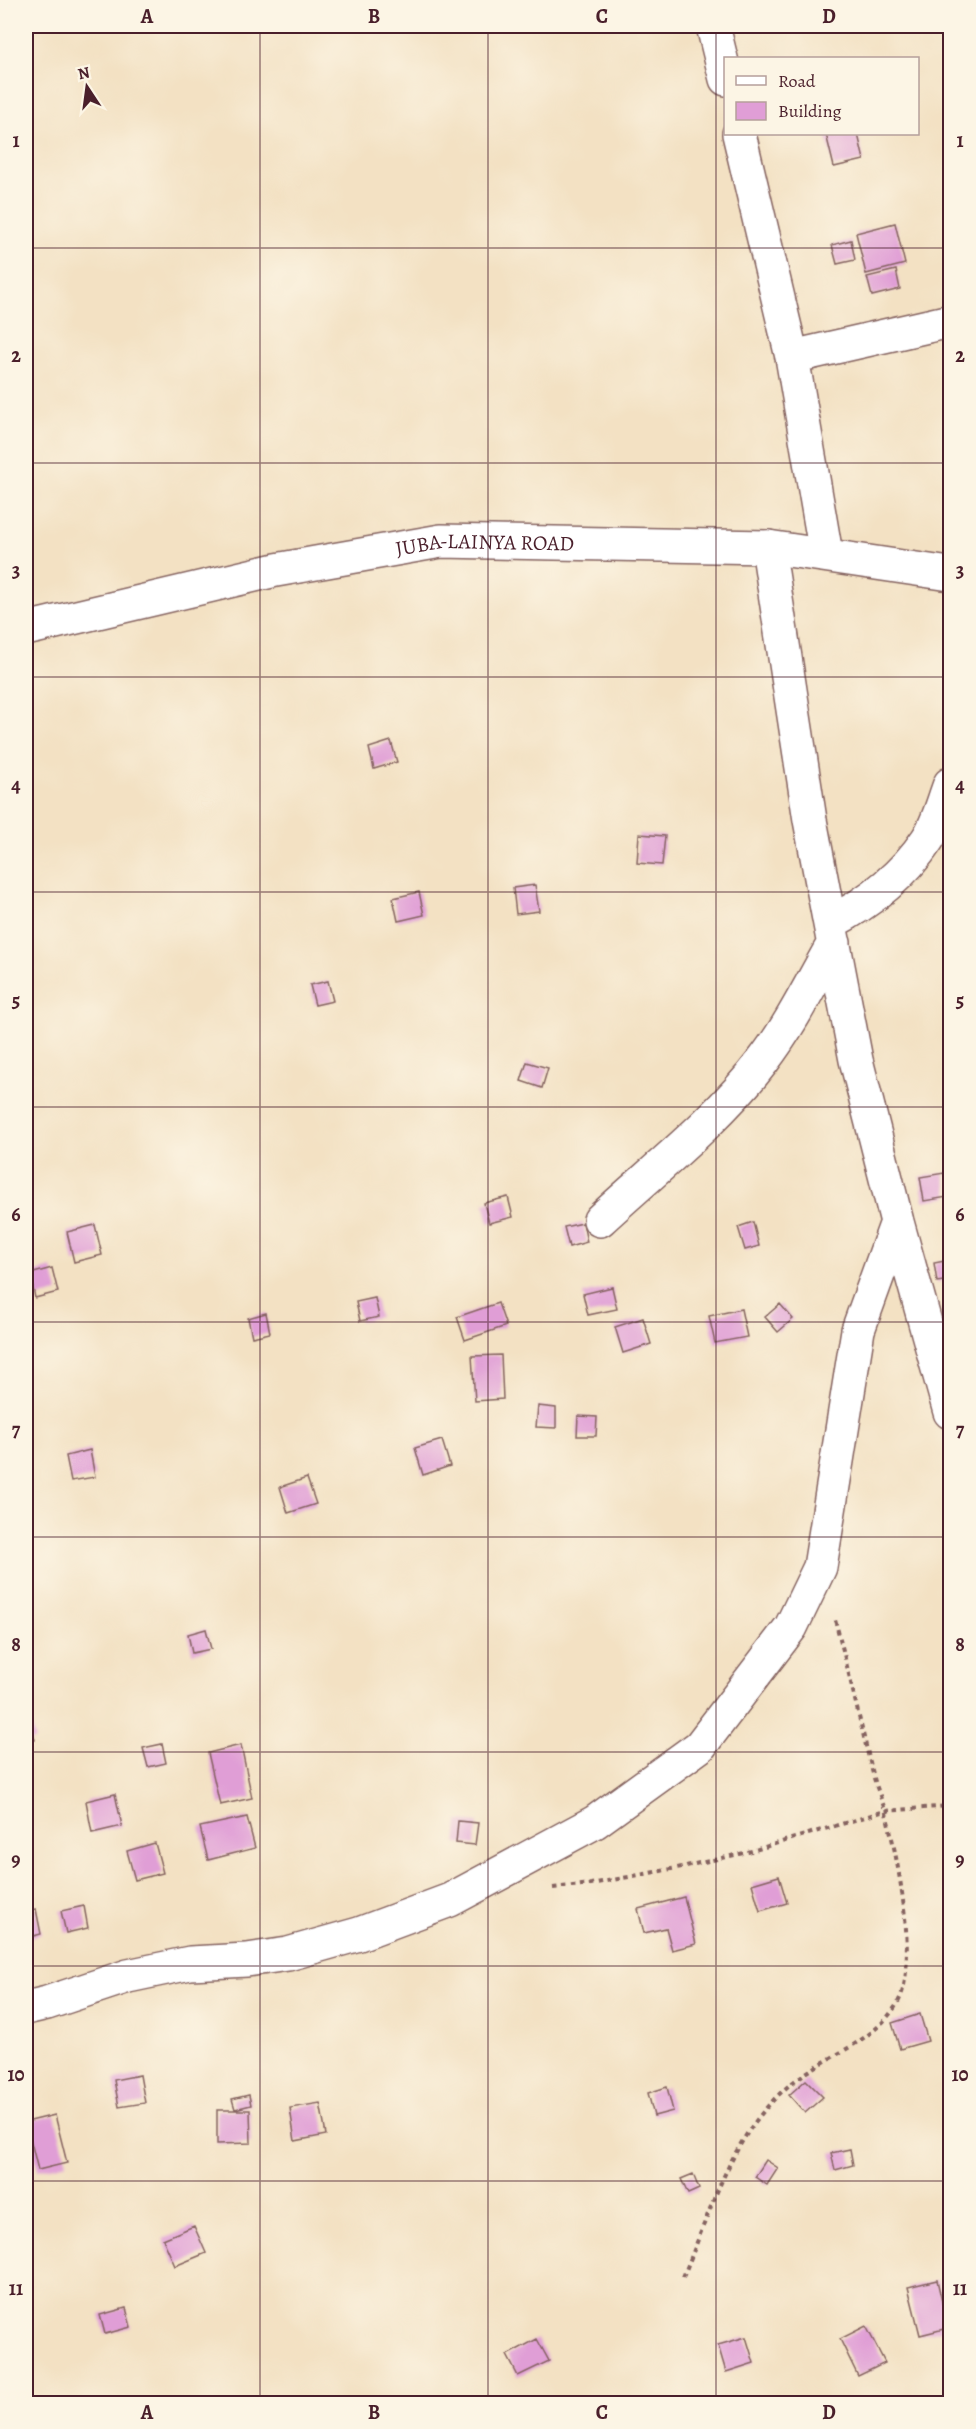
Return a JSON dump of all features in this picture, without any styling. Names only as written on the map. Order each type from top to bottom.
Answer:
[{"type":"street","points":[[712,26],[724,71]]},
{"type":"street","points":[[738,135],[792,357],[826,554]]},
{"type":"street","points":[[792,357],[951,321]]},
{"type":"street","name":"JUBA-LAINYA ROAD","points":[[26,629],[276,570],[441,541],[768,547],[951,574]]},
{"type":"street","points":[[768,547],[810,820],[856,1060],[897,1222],[950,1412]]},
{"type":"street","points":[[600,1220],[723,1106],[762,1062],[781,1036],[832,933],[908,864],[928,838],[951,784]]},
{"type":"street","points":[[26,2008],[128,1976],[190,1963],[247,1960],[288,1954],[359,1934],[450,1899],[595,1822],[700,1746],[791,1627],[820,1567],[858,1330],[897,1222]]},
{"type":"path","points":[[683,2277],[730,2160],[758,2117],[788,2086],[882,2026],[904,1991],[907,1965],[904,1909],[885,1811],[874,1782],[856,1701],[820,1567]]},
{"type":"path","points":[[544,1889],[591,1884],[748,1852],[885,1811],[951,1806]]},
{"type":"building","points":[[826,135],[858,135],[864,160],[834,167]]},
{"type":"building","points":[[895,223],[905,264],[866,274],[856,233]]},
{"type":"building","points":[[851,240],[855,260],[837,264],[832,245]]},
{"type":"building","points":[[896,270],[900,289],[872,296],[867,277]]},
{"type":"building","points":[[391,741],[397,762],[374,769],[369,748]]},
{"type":"building","points":[[639,834],[665,836],[662,865],[637,863]]},
{"type":"building","points":[[535,885],[539,911],[516,914],[513,888]]},
{"type":"building","points":[[419,892],[424,915],[398,921],[393,898]]},
{"type":"building","points":[[328,981],[333,1001],[315,1005],[310,985]]},
{"type":"building","points":[[527,1062],[548,1068],[542,1088],[521,1081]]},
{"type":"building","points":[[944,1173],[948,1197],[924,1201],[920,1177]]},
{"type":"building","points":[[508,1197],[513,1217],[489,1223],[484,1203]]},
{"type":"building","points":[[753,1222],[759,1246],[745,1250],[738,1227]]},
{"type":"building","points":[[583,1223],[587,1242],[569,1247],[564,1227]]},
{"type":"building","points":[[95,1225],[102,1255],[74,1262],[67,1232]]},
{"type":"building","points":[[950,1260],[950,1280],[937,1282],[934,1263]]},
{"type":"building","points":[[52,1268],[58,1292],[35,1298],[30,1274]]},
{"type":"building","points":[[612,1287],[617,1309],[588,1315],[583,1294]]},
{"type":"building","points":[[375,1298],[379,1317],[360,1321],[356,1302]]},
{"type":"building","points":[[498,1303],[506,1326],[465,1340],[457,1317]]},
{"type":"building","points":[[780,1304],[793,1319],[778,1332],[765,1317]]},
{"type":"building","points":[[741,1309],[747,1337],[715,1343],[709,1316]]},
{"type":"building","points":[[266,1313],[270,1333],[252,1337],[248,1318]]},
{"type":"building","points":[[643,1318],[651,1344],[623,1353],[615,1327]]},
{"type":"building","points":[[501,1355],[503,1399],[475,1401],[472,1356]]},
{"type":"building","points":[[538,1406],[556,1408],[556,1428],[536,1427]]},
{"type":"building","points":[[578,1416],[597,1417],[596,1436],[577,1436]]},
{"type":"building","points":[[442,1440],[450,1466],[423,1475],[415,1448]]},
{"type":"building","points":[[90,1450],[95,1477],[71,1481],[66,1456]]},
{"type":"building","points":[[307,1478],[316,1504],[288,1513],[280,1487]]},
{"type":"building","points":[[206,1629],[211,1649],[192,1653],[188,1634]]},
{"type":"building","points":[[30,1720],[35,1740],[26,1742],[26,1721]]},
{"type":"building","points":[[162,1744],[166,1763],[148,1767],[143,1748]]},
{"type":"building","points":[[241,1745],[252,1798],[220,1805],[208,1753]]},
{"type":"building","points":[[115,1794],[122,1826],[92,1833],[86,1801]]},
{"type":"building","points":[[247,1817],[255,1848],[208,1860],[200,1827]]},
{"type":"building","points":[[458,1821],[478,1823],[475,1845],[456,1843]]},
{"type":"building","points":[[155,1843],[163,1873],[135,1880],[127,1851]]},
{"type":"building","points":[[779,1876],[787,1903],[760,1911],[752,1884]]},
{"type":"building","points":[[684,1897],[696,1944],[672,1950],[666,1928],[644,1933],[638,1909]]},
{"type":"building","points":[[84,1906],[88,1928],[66,1933],[61,1911]]},
{"type":"building","points":[[36,1909],[41,1934],[26,1938],[26,1911]]},
{"type":"building","points":[[920,2014],[928,2041],[900,2049],[892,2023]]},
{"type":"building","points":[[140,2075],[145,2103],[119,2107],[114,2080]]},
{"type":"building","points":[[806,2080],[823,2097],[805,2113],[789,2095]]},
{"type":"building","points":[[667,2087],[673,2111],[654,2116],[648,2093]]},
{"type":"building","points":[[249,2095],[251,2105],[235,2109],[232,2099]]},
{"type":"building","points":[[320,2103],[326,2135],[295,2141],[290,2108]]},
{"type":"building","points":[[217,2110],[250,2110],[251,2143],[217,2144]]},
{"type":"building","points":[[55,2115],[67,2163],[38,2170],[26,2122]]},
{"type":"building","points":[[850,2149],[853,2165],[835,2170],[831,2153]]},
{"type":"building","points":[[766,2160],[778,2168],[767,2185],[755,2177]]},
{"type":"building","points":[[693,2174],[699,2189],[688,2194],[681,2179]]},
{"type":"building","points":[[194,2226],[206,2253],[175,2266],[163,2239]]},
{"type":"building","points":[[937,2280],[948,2328],[920,2335],[908,2287]]},
{"type":"building","points":[[126,2308],[131,2327],[105,2334],[100,2315]]},
{"type":"building","points":[[866,2326],[885,2363],[858,2376],[840,2339]]},
{"type":"building","points":[[746,2337],[754,2363],[726,2372],[718,2345]]},
{"type":"building","points":[[537,2339],[549,2361],[518,2376],[507,2355]]}]
